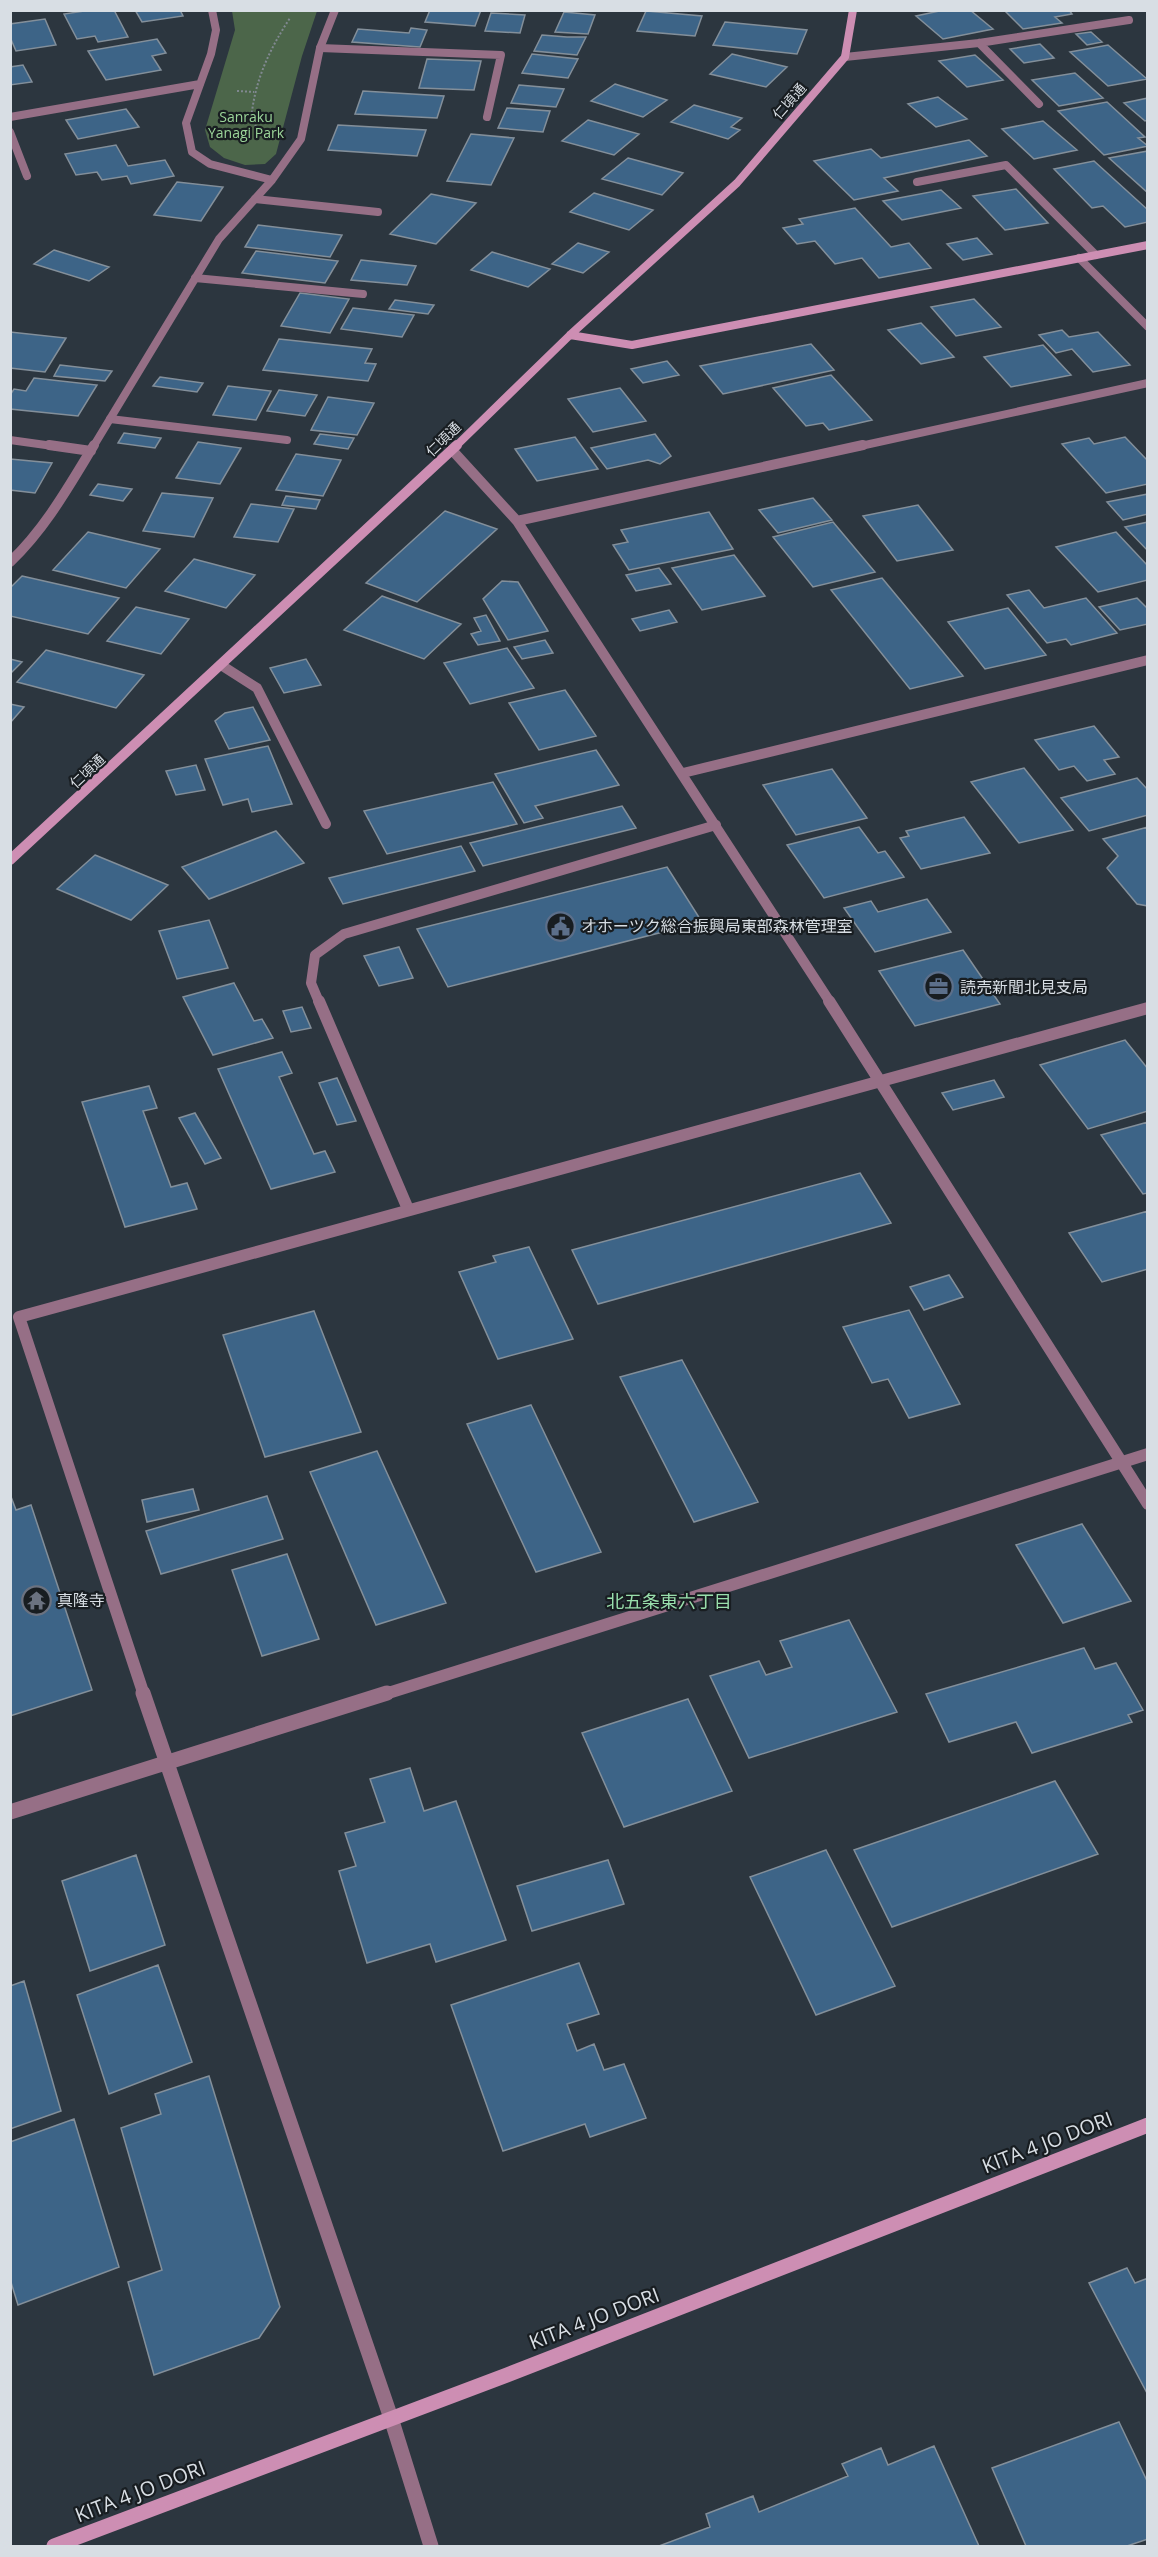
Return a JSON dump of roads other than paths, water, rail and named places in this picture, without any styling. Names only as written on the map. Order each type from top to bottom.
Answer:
[{"type":"street","points":[[212,10],[216,30],[186,123],[192,152],[210,165],[272,180]]},
{"type":"street","points":[[10,562],[26,547],[64,495],[219,239],[272,180],[301,139],[320,48],[335,10]]},
{"type":"street","points":[[853,10],[845,57],[979,43],[1129,20]]},
{"type":"street","points":[[979,43],[1039,105]]},
{"type":"street","points":[[320,48],[501,55],[488,117]]},
{"type":"street","name":"仁頃通","points":[[10,860],[452,450],[570,335],[737,183],[845,57]]},
{"type":"street","points":[[10,117],[200,84]]},
{"type":"street","points":[[10,132],[27,176]]},
{"type":"street","points":[[917,182],[1006,165],[1096,255]]},
{"type":"street","points":[[255,199],[378,212]]},
{"type":"street","points":[[570,335],[632,345],[1148,245]]},
{"type":"street","points":[[1079,258],[1148,327]]},
{"type":"street","points":[[195,278],[363,294]]},
{"type":"street","points":[[517,521],[1148,383]]},
{"type":"street","points":[[110,419],[287,440]]},
{"type":"street","points":[[10,440],[90,451]]},
{"type":"street","points":[[452,450],[517,521],[880,1079],[1148,1504]]},
{"type":"street","points":[[683,773],[1148,660]]},
{"type":"street","points":[[221,665],[256,688],[326,824]]},
{"type":"street","points":[[408,1209],[311,983],[315,955],[344,934],[716,825]]},
{"type":"street","points":[[431,2547],[391,2418],[166,1763],[19,1317],[880,1079],[1148,1008]]},
{"type":"street","points":[[10,1812],[1148,1454]]},
{"type":"street","name":"KITA 4 JO DORI","points":[[54,2547],[1148,2125]]},
{"type":"place","name":"オホーツク総合振興局東部森林管理室","points":[[560,926]]},
{"type":"place","name":"読売新聞北見支局","points":[[939,987]]},
{"type":"place","name":"真隆寺","points":[[36,1600]]},
{"type":"district","name":"北五条東六丁目","points":[[669,1601]]},
{"type":"park label","name":"Sanraku Yanagi Park","points":[[246,124]]}]
